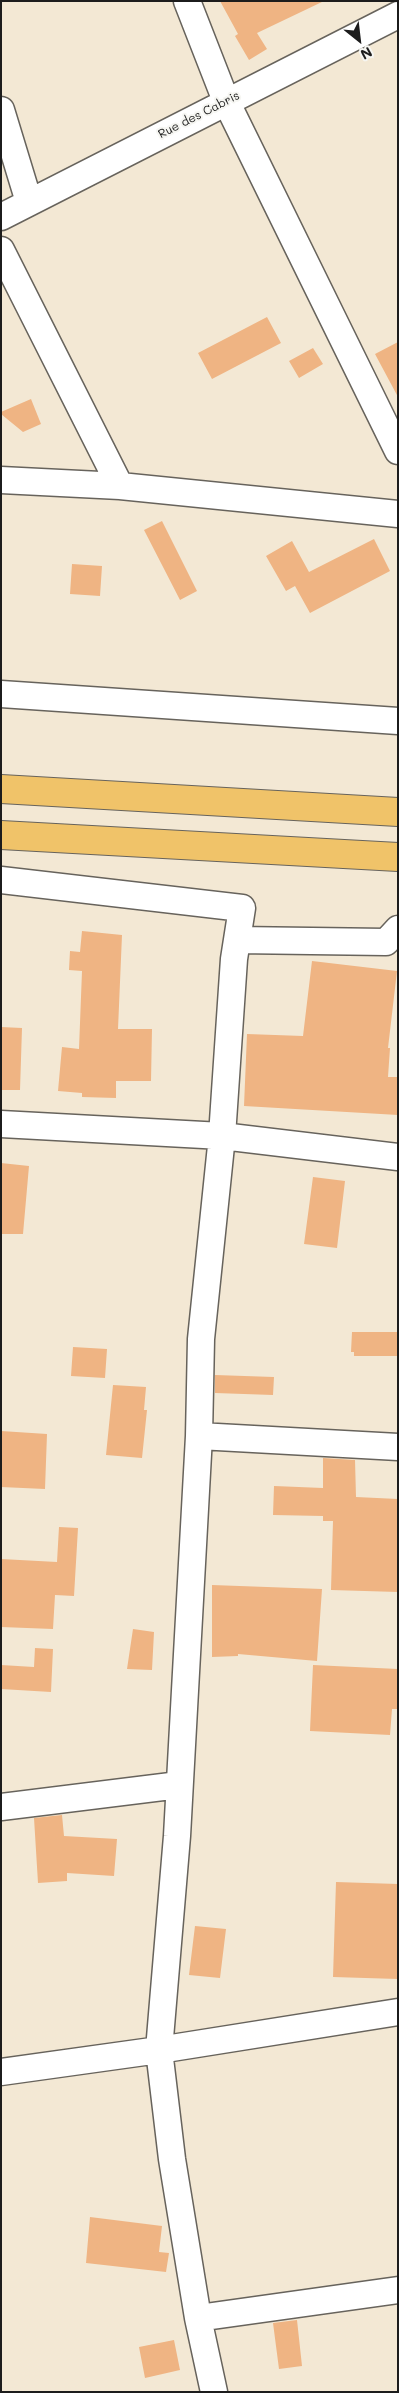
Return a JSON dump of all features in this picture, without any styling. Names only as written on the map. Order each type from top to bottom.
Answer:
[{"type":"main road","points":[[1,789],[398,812]]},
{"type":"main road","points":[[1,835],[398,857]]},
{"type":"street","points":[[187,1],[226,101],[398,451]]},
{"type":"street","name":"Rue des Cabris","points":[[1,218],[226,101],[398,15]]},
{"type":"street","points":[[1,110],[29,202]]},
{"type":"street","points":[[1,250],[120,486]]},
{"type":"street","points":[[1,480],[120,486],[398,514]]},
{"type":"street","points":[[1,694],[398,720]]},
{"type":"street","points":[[1,880],[242,908],[237,940],[222,1136],[201,1339],[200,1436],[179,1785],[159,2050],[172,2159],[198,2318],[214,2392]]},
{"type":"street","points":[[237,940],[386,942],[398,930]]},
{"type":"street","points":[[1,1124],[222,1136],[398,1158]]},
{"type":"street","points":[[200,1436],[398,1447]]},
{"type":"street","points":[[1,1807],[179,1785]]},
{"type":"street","points":[[1,2072],[159,2050],[398,2012]]},
{"type":"street","points":[[198,2318],[398,2290]]},
{"type":"building","points":[[220,1],[324,1],[257,33],[267,49],[249,60],[235,36],[238,34]]},
{"type":"building","points":[[267,317],[281,343],[212,379],[198,353]]},
{"type":"building","points":[[398,342],[398,397],[375,354]]},
{"type":"building","points":[[313,348],[323,364],[299,378],[289,361]]},
{"type":"building","points":[[31,399],[41,424],[23,432],[1,412]]},
{"type":"building","points":[[162,521],[197,591],[180,600],[144,530]]},
{"type":"building","points":[[374,539],[390,571],[310,613],[295,586],[286,591],[266,556],[292,541],[309,572]]},
{"type":"building","points":[[72,564],[102,566],[100,596],[70,594]]},
{"type":"building","points":[[82,931],[122,935],[118,1029],[152,1029],[151,1081],[116,1081],[116,1098],[82,1097],[82,1093],[58,1091],[62,1047],[79,1049],[82,971],[69,970],[70,951],[80,952]]},
{"type":"building","points":[[312,961],[397,971],[388,1048],[390,1048],[388,1077],[398,1077],[398,1115],[244,1106],[247,1034],[303,1036]]},
{"type":"building","points":[[1,1027],[22,1028],[20,1090],[1,1090]]},
{"type":"building","points":[[1,1163],[29,1166],[23,1234],[1,1234]]},
{"type":"building","points":[[313,1177],[345,1181],[337,1248],[304,1244]]},
{"type":"building","points":[[352,1332],[398,1332],[398,1356],[354,1356],[354,1352],[351,1352]]},
{"type":"building","points":[[73,1347],[107,1349],[105,1378],[71,1376]]},
{"type":"building","points":[[215,1375],[274,1377],[273,1395],[215,1393]]},
{"type":"building","points":[[113,1385],[146,1387],[144,1410],[147,1410],[142,1458],[106,1455]]},
{"type":"building","points":[[1,1431],[47,1434],[45,1489],[1,1487]]},
{"type":"building","points":[[323,1458],[355,1460],[356,1497],[398,1499],[398,1592],[331,1590],[333,1521],[323,1521],[323,1516],[273,1515],[274,1486],[323,1488]]},
{"type":"building","points":[[59,1527],[78,1528],[74,1596],[55,1595],[53,1629],[1,1627],[1,1559],[57,1562]]},
{"type":"building","points":[[212,1585],[322,1589],[317,1661],[238,1654],[238,1656],[212,1657]]},
{"type":"building","points":[[133,1629],[154,1632],[152,1670],[127,1669]]},
{"type":"building","points":[[35,1648],[53,1649],[51,1692],[1,1689],[1,1665],[34,1667]]},
{"type":"building","points":[[313,1665],[398,1669],[398,1709],[392,1709],[390,1735],[310,1731]]},
{"type":"building","points":[[62,1815],[64,1836],[117,1839],[114,1876],[67,1873],[67,1881],[38,1883],[34,1818]]},
{"type":"building","points":[[336,1882],[398,1884],[398,1979],[333,1977]]},
{"type":"building","points":[[195,1926],[226,1929],[220,1978],[189,1975]]},
{"type":"building","points":[[90,2217],[162,2226],[159,2252],[169,2253],[166,2272],[86,2263]]},
{"type":"building","points":[[297,2320],[302,2366],[279,2369],[273,2323]]},
{"type":"building","points":[[174,2340],[180,2370],[145,2378],[139,2347]]}]
